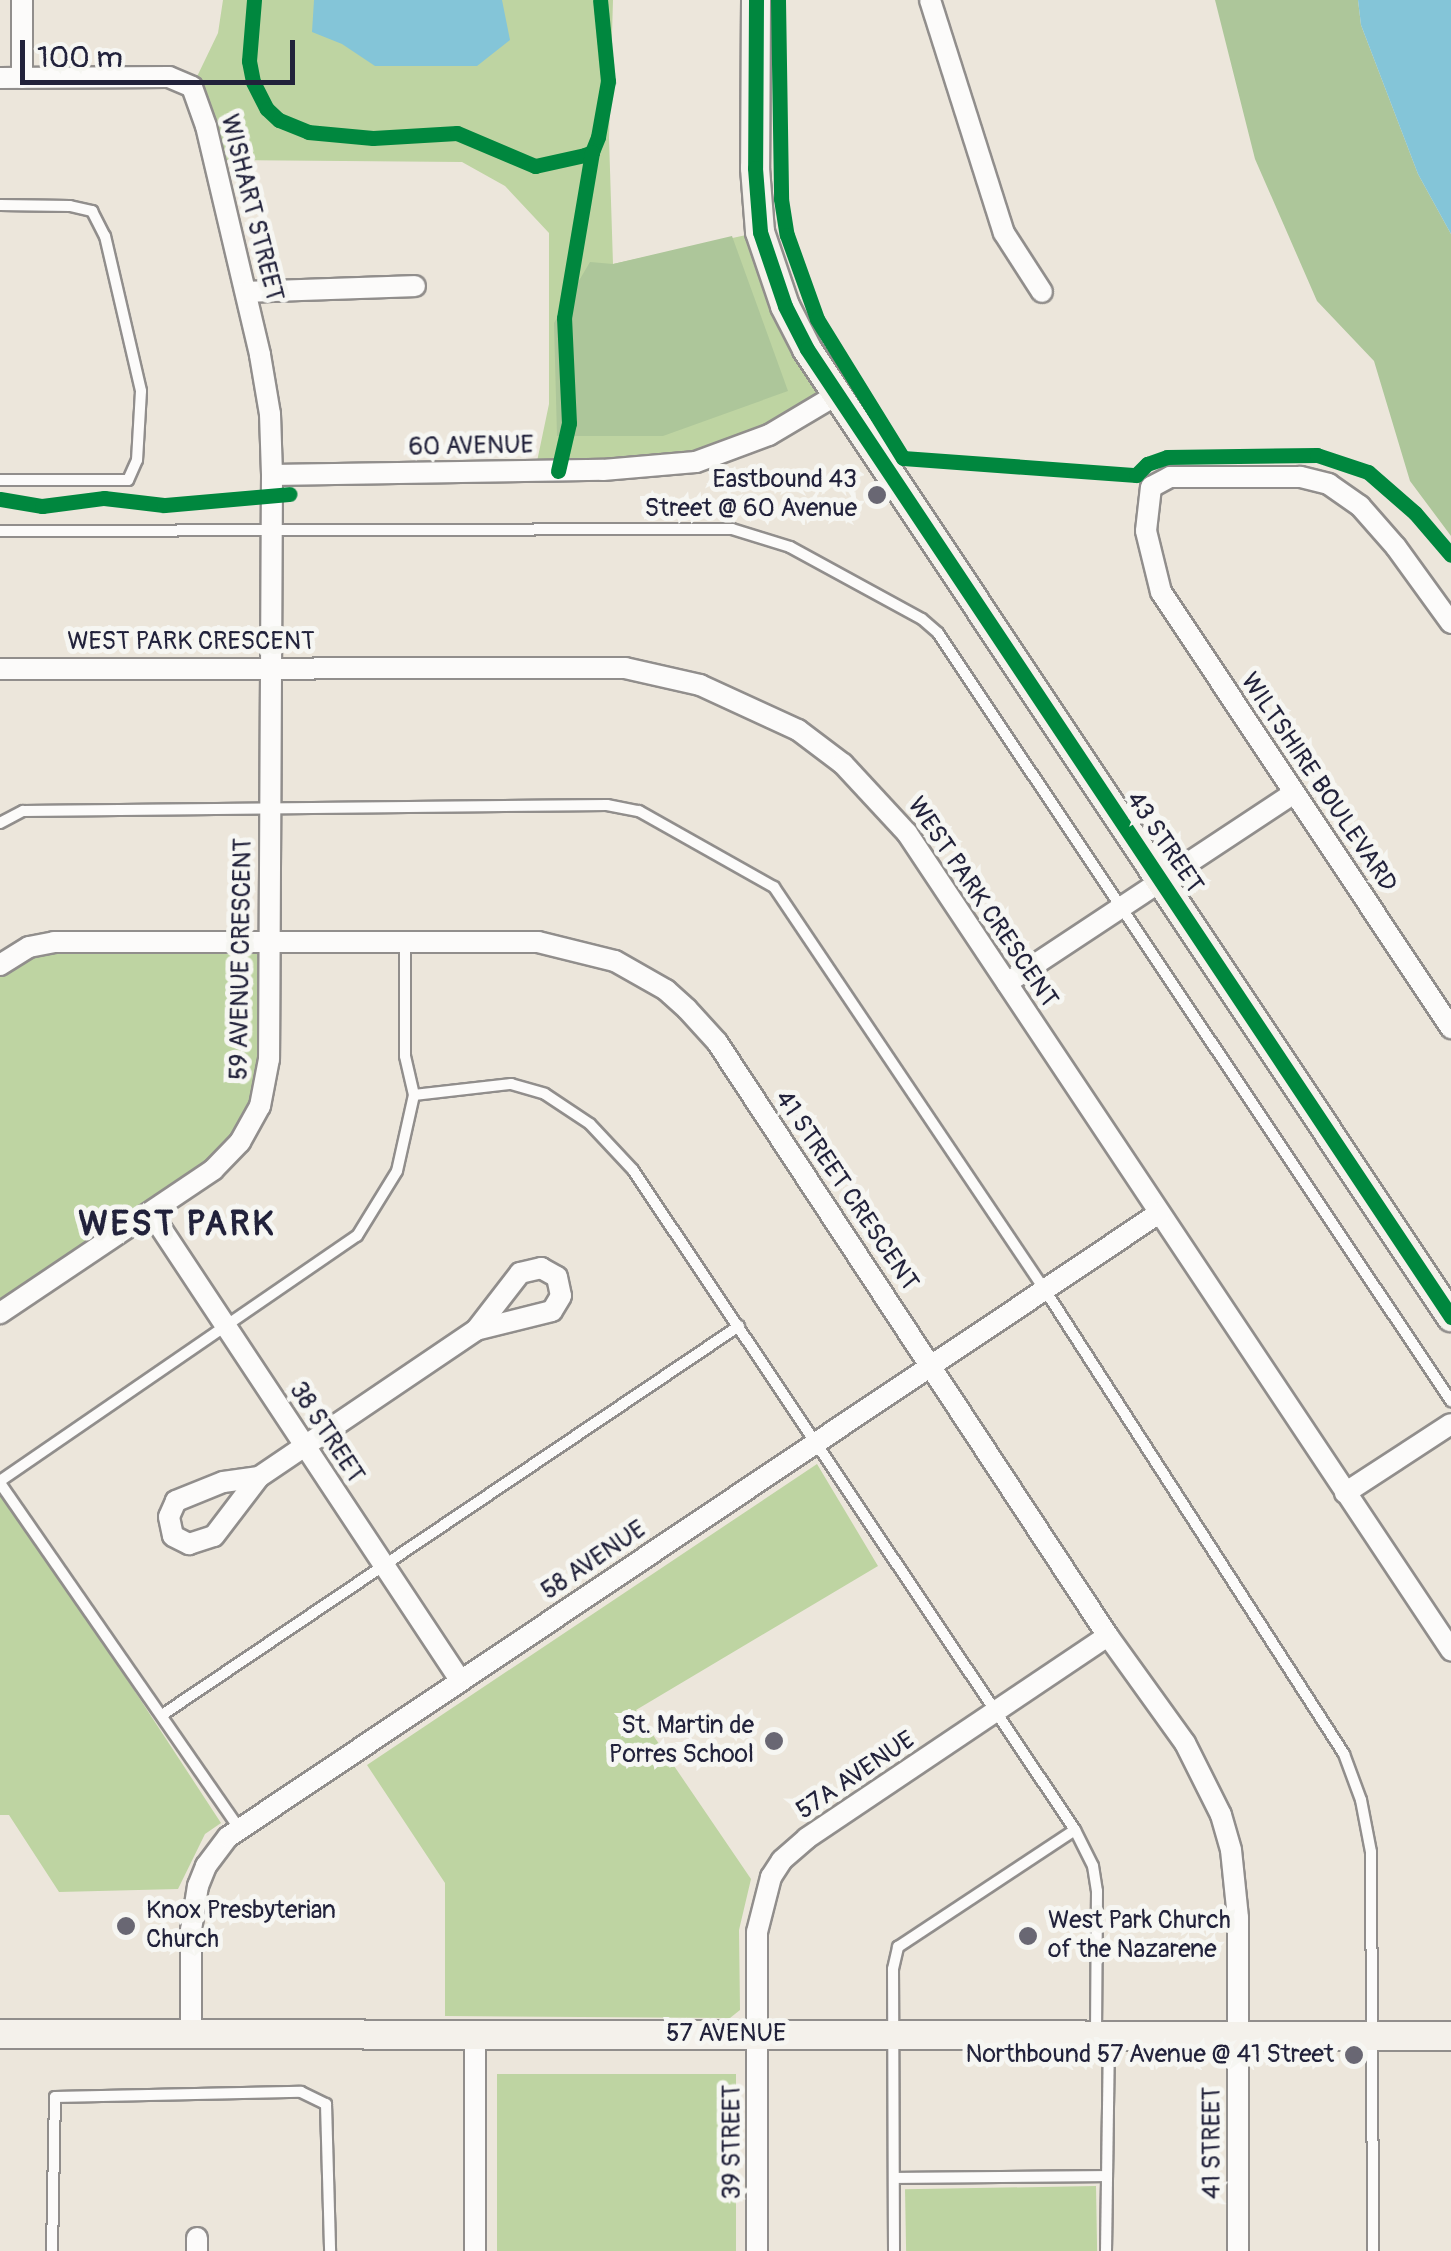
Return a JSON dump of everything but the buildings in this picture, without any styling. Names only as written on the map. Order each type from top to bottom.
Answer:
[{"type":"street","points":[[22,0],[22,78]]},
{"type":"street","name":"43 STREET","points":[[756,0],[754,168],[760,232],[785,306],[836,395],[1451,1318]]},
{"type":"street","points":[[930,0],[1004,233],[1042,292]]},
{"type":"street","name":"WISHART STREET","points":[[0,78],[168,77],[192,87],[246,292],[266,388],[272,475]]},
{"type":"street","points":[[246,292],[415,286]]},
{"type":"street","name":"60 AVENUE","points":[[272,475],[603,470],[696,462],[769,435],[836,395]]},
{"type":"street","name":"59 AVENUE CRESCENT","points":[[0,1313],[214,1170],[253,1124],[269,1059],[272,475]]},
{"type":"street","name":"WILTSHIRE BOULEVARD","points":[[1451,623],[1360,506],[1313,479],[1170,476],[1157,481],[1148,497],[1151,561],[1161,592],[1451,1028]]},
{"type":"street","name":"WEST PARK CRESCENT","points":[[0,669],[625,668],[677,678],[755,707],[816,743],[883,804],[1007,983],[1451,1650]]},
{"type":"street","points":[[1007,983],[1294,793]]},
{"type":"street","name":"41 STREET CRESCENT","points":[[0,966],[29,947],[54,942],[564,946],[615,962],[666,990],[718,1042],[1108,1636],[1185,1744],[1222,1815],[1237,1901],[1238,2036]]},
{"type":"street","name":"38 STREET","points":[[152,1213],[460,1680]]},
{"type":"street","name":"58 AVENUE","points":[[191,2033],[191,1930],[198,1886],[218,1848],[239,1828],[1159,1213]]},
{"type":"street","points":[[258,1477],[476,1330]]},
{"type":"street","points":[[1346,1493],[1451,1424]]},
{"type":"street","name":"57A AVENUE","points":[[758,2034],[759,1914],[782,1860],[807,1838],[1108,1636]]},
{"type":"street","points":[[474,2033],[475,2251]]},
{"type":"street","name":"57 AVENUE","points":[[0,2034],[1451,2036]]},
{"type":"street","name":"39 STREET","points":[[758,2034],[758,2251]]},
{"type":"street","name":"41 STREET","points":[[1238,2036],[1238,2251]]},
{"type":"lane","points":[[0,205],[70,206],[92,211],[105,236],[141,391],[137,460],[128,480],[0,480]]},
{"type":"lane","points":[[0,531],[732,529],[790,547],[922,619],[938,633],[1451,1401]]},
{"type":"lane","points":[[0,823],[24,811],[271,805],[623,806],[756,873],[784,898],[1344,1754],[1361,1800],[1371,1852],[1374,2251]]},
{"type":"lane","points":[[239,1828],[164,1725],[162,1715],[137,1686],[0,1482],[357,1236],[397,1171],[414,1095],[405,1056],[405,942]]},
{"type":"lane","points":[[414,1095],[511,1084],[545,1094],[590,1124],[633,1170],[1075,1830],[1093,1866],[1098,1891],[1106,2251]]},
{"type":"lane","points":[[162,1715],[739,1326]]},
{"type":"lane","points":[[894,2251],[892,2034],[893,1969],[898,1947],[1075,1830]]},
{"type":"lane","points":[[52,2251],[55,2096],[301,2092],[326,2104],[330,2251]]},
{"type":"lane","points":[[895,2178],[1107,2176]]},
{"type":"green space","points":[[223,0],[613,0],[609,138],[613,264],[760,232],[836,395],[696,462],[535,471],[549,404],[549,233],[505,186],[462,162],[214,160],[192,87],[218,33]]},
{"type":"green space","points":[[1215,0],[1358,0],[1361,25],[1418,174],[1451,234],[1451,536],[1410,481],[1374,361],[1317,301],[1255,159]]},
{"type":"green space","points":[[732,236],[788,391],[663,436],[557,436],[554,323],[590,262],[613,264]]},
{"type":"green space","points":[[271,941],[269,1059],[240,1142],[0,1313],[0,965],[19,951]]},
{"type":"green space","points":[[817,1464],[878,1566],[636,1710],[751,1879],[739,1930],[740,2010],[730,2018],[445,2016],[445,1883],[367,1765]]},
{"type":"green space","points":[[0,1485],[221,1823],[205,1834],[178,1889],[59,1892],[9,1815],[0,1815]]},
{"type":"green space","points":[[497,2074],[736,2074],[736,2251],[497,2251]]},
{"type":"green space","points":[[1096,2186],[1097,2251],[906,2251],[905,2189]]},
{"type":"water","points":[[314,0],[502,0],[510,40],[477,66],[375,66],[342,44],[312,32]]},
{"type":"water","points":[[1358,0],[1451,0],[1451,234],[1418,174],[1361,25]]},
{"type":"cycle path","points":[[254,0],[249,61],[253,82],[267,109],[279,120],[308,132],[373,138],[457,133],[535,166],[592,152],[598,137],[608,81],[600,0]]},
{"type":"cycle path","points":[[756,0],[755,168],[760,232],[785,306],[807,349],[1451,1317]]},
{"type":"cycle path","points":[[778,0],[781,199],[787,235],[817,319],[903,458],[1136,475],[1147,464],[1167,457],[1317,455],[1368,472],[1415,513],[1451,555]]},
{"type":"cycle path","points":[[558,471],[569,423],[564,318],[592,152]]},
{"type":"cycle path","points":[[0,499],[42,506],[104,498],[164,505],[290,494]]},
{"type":"place","name":"Eastbound 43 Street @ 60 Avenue","points":[[877,495]]},
{"type":"place","name":"St. Martin de Porres School","points":[[774,1741]]},
{"type":"place","name":"Knox Presbyterian Church","points":[[126,1926]]},
{"type":"place","name":"West Park Church of the Nazarene","points":[[1028,1936]]},
{"type":"place","name":"Northbound 57 Avenue @ 41 Street","points":[[1354,2055]]},
{"type":"district","name":"WEST PARK","points":[[177,1224]]}]
